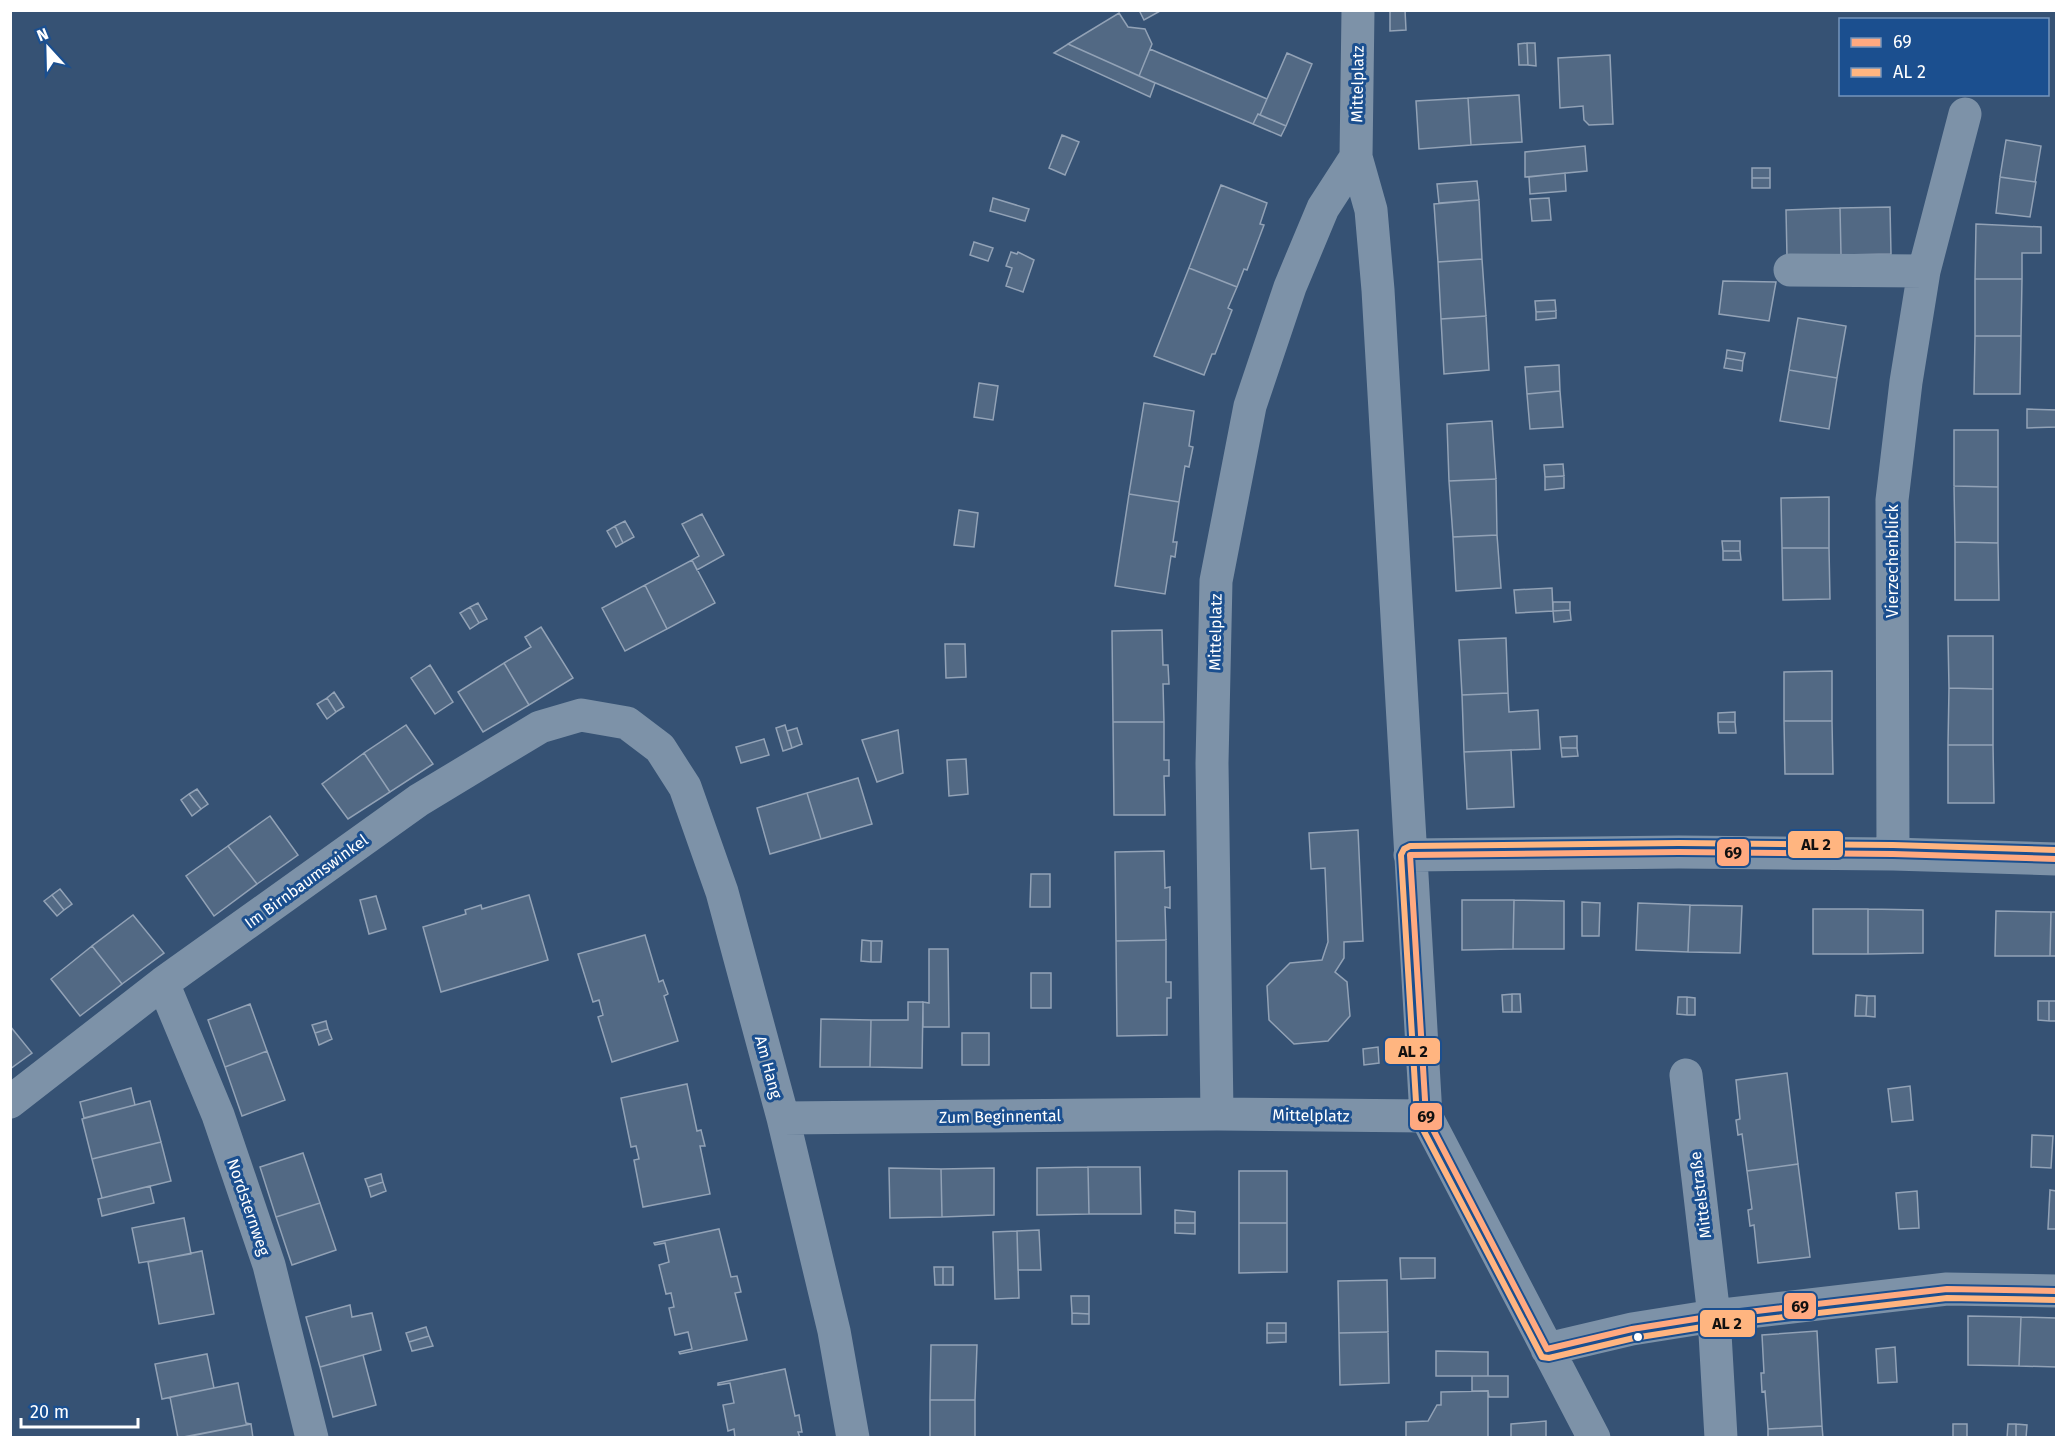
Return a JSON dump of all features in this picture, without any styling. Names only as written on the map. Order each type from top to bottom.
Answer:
[{"type":"street","name":"Mittelplatz","points":[[1356,157],[1323,208],[1290,287],[1250,405],[1216,580],[1212,763],[1217,1114],[1426,1116],[1378,290],[1371,210],[1356,157],[1358,10]]},
{"type":"street","name":"Vierzechenblick","points":[[1893,854],[1892,500],[1906,382],[1924,271],[1965,114]]},
{"type":"street","points":[[1790,270],[1924,271]]},
{"type":"street","name":"Im Birnbaumswinkel","points":[[10,1102],[163,983],[419,800],[540,727],[581,715],[627,723]]},
{"type":"street","name":"Am Hang","points":[[627,723],[660,748],[685,787],[722,892],[783,1118],[834,1331],[853,1437]]},
{"type":"street","points":[[1410,855],[1679,852],[1893,854],[2056,859]]},
{"type":"street","name":"Nordsternweg","points":[[163,983],[218,1115],[269,1265],[312,1437]]},
{"type":"street","name":"Mittelstraße","points":[[1686,1075],[1714,1316],[1721,1437]]},
{"type":"street","name":"Zum Beginnental","points":[[783,1118],[1217,1114]]},
{"type":"street","points":[[1426,1116],[1594,1437]]},
{"type":"street","points":[[1547,1349],[1632,1329],[1714,1316],[1947,1289],[2056,1291]]},
{"type":"building","points":[[1139,10],[1162,10],[1144,20]]},
{"type":"building","points":[[1390,10],[1405,10],[1406,30],[1390,31]]},
{"type":"building","points":[[1119,13],[1128,27],[1145,29],[1152,44],[1139,76],[1068,44]]},
{"type":"building","points":[[1527,43],[1528,65],[1519,65],[1518,44]]},
{"type":"building","points":[[1527,43],[1535,43],[1536,66],[1528,65]]},
{"type":"building","points":[[1068,44],[1155,83],[1150,97],[1054,53]]},
{"type":"building","points":[[1150,49],[1267,99],[1260,115],[1258,114],[1253,124],[1139,76]]},
{"type":"building","points":[[1287,53],[1312,64],[1286,126],[1260,115]]},
{"type":"building","points":[[1610,55],[1613,124],[1589,125],[1584,120],[1583,106],[1560,108],[1558,58]]},
{"type":"building","points":[[1519,95],[1522,142],[1471,145],[1468,98]]},
{"type":"building","points":[[1468,98],[1471,145],[1419,149],[1416,101]]},
{"type":"building","points":[[1258,114],[1286,126],[1281,136],[1253,124]]},
{"type":"building","points":[[1062,135],[1079,142],[1065,175],[1049,168]]},
{"type":"building","points":[[2006,140],[2041,146],[2035,182],[2000,177]]},
{"type":"building","points":[[1585,146],[1587,171],[1525,177],[1525,152]]},
{"type":"building","points":[[1752,168],[1770,168],[1770,178],[1752,178]]},
{"type":"building","points":[[1565,173],[1566,191],[1530,194],[1529,177]]},
{"type":"building","points":[[2000,177],[2036,182],[2030,217],[1996,213]]},
{"type":"building","points":[[1752,178],[1770,178],[1770,188],[1752,188]]},
{"type":"building","points":[[1477,181],[1479,200],[1439,203],[1437,184]]},
{"type":"building","points":[[1221,185],[1267,203],[1260,224],[1264,225],[1247,270],[1244,269],[1237,287],[1189,268]]},
{"type":"building","points":[[993,198],[1029,209],[1025,221],[990,211]]},
{"type":"building","points":[[1549,198],[1551,220],[1532,221],[1530,199]]},
{"type":"building","points":[[1479,200],[1482,259],[1438,262],[1434,204]]},
{"type":"building","points":[[1890,207],[1891,254],[1841,255],[1840,208]]},
{"type":"building","points":[[1840,208],[1841,255],[1787,257],[1786,210]]},
{"type":"building","points":[[1976,224],[2041,227],[2041,253],[2022,253],[2022,279],[1975,279]]},
{"type":"building","points":[[974,242],[993,248],[988,261],[970,255]]},
{"type":"building","points":[[1011,252],[1017,254],[1018,252],[1034,260],[1023,292],[1006,286],[1012,268],[1006,266]]},
{"type":"building","points":[[1482,259],[1486,316],[1441,319],[1438,262]]},
{"type":"building","points":[[1189,268],[1237,287],[1228,308],[1232,310],[1204,375],[1154,356]]},
{"type":"building","points":[[1975,279],[2022,279],[2021,336],[1975,336]]},
{"type":"building","points":[[1723,281],[1776,282],[1769,321],[1719,314]]},
{"type":"building","points":[[1555,300],[1556,311],[1536,312],[1535,301]]},
{"type":"building","points":[[1556,311],[1556,318],[1536,320],[1536,312]]},
{"type":"building","points":[[1486,316],[1489,370],[1444,374],[1441,319]]},
{"type":"building","points":[[1798,318],[1846,326],[1837,378],[1789,370]]},
{"type":"building","points":[[1975,336],[2021,336],[2020,394],[1974,394]]},
{"type":"building","points":[[1727,350],[1745,353],[1743,361],[1726,358]]},
{"type":"building","points":[[1726,358],[1743,361],[1742,371],[1724,368]]},
{"type":"building","points":[[1559,365],[1560,391],[1527,394],[1525,367]]},
{"type":"building","points":[[1789,370],[1837,378],[1829,429],[1780,421]]},
{"type":"building","points":[[979,383],[998,386],[993,420],[974,417]]},
{"type":"building","points":[[1560,391],[1563,427],[1530,429],[1527,394]]},
{"type":"building","points":[[1144,403],[1194,411],[1189,446],[1193,447],[1189,467],[1185,466],[1179,502],[1129,494]]},
{"type":"building","points":[[2027,409],[2056,410],[2056,427],[2027,428]]},
{"type":"building","points":[[1492,421],[1496,479],[1449,481],[1447,424]]},
{"type":"building","points":[[1954,430],[1998,430],[1998,487],[1954,486]]},
{"type":"building","points":[[1563,464],[1564,476],[1545,477],[1544,465]]},
{"type":"building","points":[[1564,476],[1564,488],[1545,490],[1545,477]]},
{"type":"building","points":[[1496,479],[1497,535],[1453,537],[1449,481]]},
{"type":"building","points":[[1954,486],[1998,487],[1998,543],[1955,542]]},
{"type":"building","points":[[1129,494],[1179,502],[1173,542],[1177,542],[1175,557],[1171,556],[1165,594],[1115,586]]},
{"type":"building","points":[[1829,497],[1829,548],[1782,548],[1781,498]]},
{"type":"building","points":[[959,510],[978,513],[974,547],[954,545]]},
{"type":"building","points":[[702,514],[724,555],[697,570],[692,560],[699,556],[682,524]]},
{"type":"building","points":[[625,521],[634,537],[623,543],[615,526]]},
{"type":"building","points":[[615,526],[623,543],[616,547],[607,531]]},
{"type":"building","points":[[1497,535],[1501,588],[1456,591],[1453,537]]},
{"type":"building","points":[[1722,541],[1740,541],[1740,551],[1723,551]]},
{"type":"building","points":[[1955,542],[1998,543],[1999,600],[1955,600]]},
{"type":"building","points":[[1782,548],[1829,548],[1830,599],[1783,600]]},
{"type":"building","points":[[1723,551],[1740,551],[1741,560],[1723,560]]},
{"type":"building","points":[[692,560],[715,603],[667,629],[645,585]]},
{"type":"building","points":[[645,585],[667,629],[625,651],[602,608]]},
{"type":"building","points":[[1552,588],[1553,611],[1516,613],[1514,590]]},
{"type":"building","points":[[1553,602],[1570,602],[1570,610],[1553,611]]},
{"type":"building","points":[[478,603],[487,619],[479,623],[470,607]]},
{"type":"building","points":[[470,607],[479,623],[470,629],[460,613]]},
{"type":"building","points":[[1570,610],[1571,620],[1554,622],[1553,611]]},
{"type":"building","points":[[541,627],[573,678],[529,705],[504,663],[531,647],[525,637]]},
{"type":"building","points":[[1162,630],[1163,665],[1168,665],[1169,684],[1163,684],[1164,722],[1113,722],[1112,631]]},
{"type":"building","points":[[1948,636],[1993,636],[1993,689],[1949,688]]},
{"type":"building","points":[[1506,638],[1508,693],[1462,695],[1459,640]]},
{"type":"building","points":[[945,644],[965,644],[966,677],[946,678]]},
{"type":"building","points":[[504,663],[529,705],[483,732],[458,692]]},
{"type":"building","points":[[430,665],[453,702],[435,714],[411,678]]},
{"type":"building","points":[[1832,671],[1832,721],[1784,721],[1784,672]]},
{"type":"building","points":[[1949,688],[1993,689],[1993,745],[1948,745]]},
{"type":"building","points":[[334,692],[344,707],[336,712],[327,698]]},
{"type":"building","points":[[1508,693],[1509,712],[1538,710],[1540,749],[1464,752],[1462,695]]},
{"type":"building","points":[[327,698],[336,712],[327,719],[317,704]]},
{"type":"building","points":[[1735,712],[1735,722],[1718,722],[1718,713]]},
{"type":"building","points":[[1784,721],[1832,721],[1833,774],[1785,774]]},
{"type":"building","points":[[1113,722],[1164,722],[1164,760],[1169,760],[1169,776],[1164,776],[1165,815],[1114,815]]},
{"type":"building","points":[[1718,722],[1735,722],[1736,733],[1719,733]]},
{"type":"building","points":[[406,725],[433,764],[390,792],[364,753]]},
{"type":"building","points":[[785,725],[792,748],[783,751],[776,728]]},
{"type":"building","points":[[797,728],[802,744],[792,748],[787,731]]},
{"type":"building","points":[[898,730],[903,773],[877,782],[862,740]]},
{"type":"building","points":[[1577,736],[1577,748],[1561,748],[1560,737]]},
{"type":"building","points":[[764,739],[769,755],[741,763],[736,747]]},
{"type":"building","points":[[1948,745],[1993,745],[1994,803],[1948,803]]},
{"type":"building","points":[[1561,748],[1577,748],[1578,756],[1562,757]]},
{"type":"building","points":[[1511,750],[1514,807],[1467,809],[1464,752]]},
{"type":"building","points":[[364,753],[390,792],[348,819],[322,784]]},
{"type":"building","points":[[966,759],[968,794],[949,796],[947,760]]},
{"type":"building","points":[[858,778],[872,824],[821,839],[807,793]]},
{"type":"building","points":[[197,789],[208,804],[201,809],[189,794]]},
{"type":"building","points":[[807,793],[821,839],[770,854],[757,808]]},
{"type":"building","points":[[189,794],[201,809],[192,816],[181,800]]},
{"type":"building","points":[[270,816],[298,855],[257,884],[228,846]]},
{"type":"building","points":[[1358,830],[1363,941],[1344,942],[1344,958],[1335,972],[1347,982],[1350,1016],[1328,1041],[1294,1044],[1269,1020],[1267,986],[1290,963],[1322,960],[1328,942],[1325,868],[1311,869],[1309,833]]},
{"type":"building","points":[[228,846],[257,884],[214,916],[186,876]]},
{"type":"building","points":[[1164,851],[1165,888],[1170,887],[1170,908],[1165,907],[1166,940],[1116,941],[1115,852]]},
{"type":"building","points":[[1031,874],[1050,874],[1050,907],[1030,907]]},
{"type":"building","points":[[60,889],[72,904],[64,910],[52,895]]},
{"type":"building","points":[[52,895],[64,910],[57,916],[44,901]]},
{"type":"building","points":[[529,895],[548,960],[441,992],[423,927],[466,914],[465,910],[481,905],[482,909]]},
{"type":"building","points":[[376,896],[386,929],[369,934],[360,900]]},
{"type":"building","points":[[1462,900],[1514,900],[1513,949],[1462,950]]},
{"type":"building","points":[[1514,900],[1564,901],[1564,949],[1513,949]]},
{"type":"building","points":[[1582,902],[1600,903],[1599,936],[1582,936]]},
{"type":"building","points":[[1638,903],[1690,905],[1688,952],[1636,950]]},
{"type":"building","points":[[1690,905],[1742,906],[1740,953],[1688,952]]},
{"type":"building","points":[[1813,909],[1868,909],[1868,954],[1813,954]]},
{"type":"building","points":[[1868,909],[1923,910],[1923,953],[1868,954]]},
{"type":"building","points":[[1996,911],[2051,912],[2050,956],[1995,956]]},
{"type":"building","points":[[2051,912],[2056,912],[2056,956],[2050,956]]},
{"type":"building","points":[[133,915],[164,953],[122,984],[92,946]]},
{"type":"building","points":[[645,935],[659,982],[663,980],[668,994],[664,996],[678,1041],[612,1062],[598,1017],[603,1015],[599,1000],[593,1002],[578,954]]},
{"type":"building","points":[[862,940],[871,941],[871,962],[861,961]]},
{"type":"building","points":[[1166,940],[1166,982],[1171,982],[1171,998],[1167,998],[1167,1035],[1117,1036],[1116,941]]},
{"type":"building","points":[[871,941],[882,941],[881,962],[871,962]]},
{"type":"building","points":[[92,946],[122,984],[80,1016],[51,979]]},
{"type":"building","points":[[929,949],[948,949],[949,1027],[923,1027],[923,1002],[929,1003]]},
{"type":"building","points":[[1031,973],[1051,973],[1051,1008],[1031,1008]]},
{"type":"building","points":[[1512,994],[1512,1012],[1503,1012],[1502,995]]},
{"type":"building","points":[[1512,994],[1520,994],[1521,1012],[1512,1012]]},
{"type":"building","points":[[1856,995],[1867,996],[1866,1016],[1855,1016]]},
{"type":"building","points":[[1867,996],[1875,996],[1875,1017],[1866,1016]]},
{"type":"building","points":[[1678,997],[1687,997],[1687,1015],[1677,1014]]},
{"type":"building","points":[[1687,997],[1695,998],[1695,1015],[1687,1015]]},
{"type":"building","points":[[2038,1001],[2049,1001],[2049,1021],[2038,1020]]},
{"type":"building","points":[[2049,1001],[2056,1001],[2056,1021],[2049,1021]]},
{"type":"building","points":[[908,1002],[923,1002],[922,1068],[870,1067],[871,1020],[908,1020]]},
{"type":"building","points":[[250,1004],[267,1051],[225,1067],[208,1020]]},
{"type":"building","points":[[821,1019],[871,1020],[870,1067],[820,1067]]},
{"type":"building","points":[[326,1021],[328,1029],[315,1033],[312,1025]]},
{"type":"building","points":[[10,1026],[32,1053],[10,1069]]},
{"type":"building","points":[[328,1029],[332,1039],[319,1045],[315,1033]]},
{"type":"building","points":[[962,1033],[989,1033],[989,1065],[962,1065]]},
{"type":"building","points":[[1378,1047],[1379,1063],[1364,1065],[1363,1049]]},
{"type":"building","points":[[267,1051],[285,1100],[242,1116],[225,1067]]},
{"type":"building","points":[[1787,1073],[1798,1164],[1747,1171],[1742,1134],[1738,1135],[1736,1120],[1740,1119],[1736,1080]]},
{"type":"building","points":[[687,1084],[697,1131],[701,1130],[705,1146],[700,1146],[710,1194],[643,1207],[634,1160],[639,1159],[636,1146],[631,1147],[621,1098]]},
{"type":"building","points":[[1910,1086],[1913,1120],[1892,1122],[1888,1089]]},
{"type":"building","points":[[131,1088],[135,1105],[84,1118],[80,1102]]},
{"type":"building","points":[[150,1101],[161,1142],[92,1159],[82,1119]]},
{"type":"building","points":[[2032,1135],[2053,1136],[2051,1168],[2031,1167]]},
{"type":"building","points":[[161,1142],[171,1181],[102,1198],[92,1159]]},
{"type":"building","points":[[303,1153],[320,1203],[276,1217],[260,1167]]},
{"type":"building","points":[[1798,1164],[1810,1257],[1758,1263],[1754,1225],[1750,1226],[1748,1210],[1752,1209],[1747,1171]]},
{"type":"building","points":[[1088,1167],[1089,1214],[1037,1215],[1037,1168]]},
{"type":"building","points":[[1088,1167],[1140,1167],[1141,1214],[1089,1214]]},
{"type":"building","points":[[889,1168],[941,1169],[942,1217],[890,1218]]},
{"type":"building","points":[[994,1168],[994,1215],[942,1217],[941,1169]]},
{"type":"building","points":[[1239,1171],[1287,1171],[1287,1223],[1239,1223]]},
{"type":"building","points":[[381,1174],[383,1182],[368,1187],[365,1179]]},
{"type":"building","points":[[383,1182],[386,1191],[371,1197],[368,1187]]},
{"type":"building","points":[[150,1186],[154,1203],[102,1216],[98,1199]]},
{"type":"building","points":[[2050,1190],[2056,1191],[2056,1229],[2048,1229]]},
{"type":"building","points":[[1917,1191],[1919,1228],[1899,1229],[1896,1193]]},
{"type":"building","points":[[320,1203],[336,1250],[292,1265],[276,1217]]},
{"type":"building","points":[[1175,1210],[1195,1212],[1195,1223],[1175,1223]]},
{"type":"building","points":[[184,1218],[191,1254],[139,1263],[132,1228]]},
{"type":"building","points":[[1175,1223],[1195,1223],[1195,1234],[1175,1233]]},
{"type":"building","points":[[1239,1223],[1287,1223],[1287,1272],[1239,1273]]},
{"type":"building","points":[[719,1229],[731,1277],[737,1276],[741,1292],[735,1293],[747,1340],[680,1354],[679,1352],[692,1349],[688,1332],[675,1335],[669,1308],[674,1307],[671,1293],[666,1294],[659,1265],[669,1262],[665,1243],[655,1245],[654,1243]]},
{"type":"building","points":[[1039,1230],[1041,1270],[1018,1270],[1017,1231]]},
{"type":"building","points":[[1017,1231],[1019,1298],[995,1299],[993,1232]]},
{"type":"building","points":[[202,1251],[214,1314],[159,1324],[148,1262]]},
{"type":"building","points":[[1400,1258],[1435,1258],[1435,1278],[1401,1279]]},
{"type":"building","points":[[934,1267],[943,1267],[943,1285],[935,1285]]},
{"type":"building","points":[[943,1267],[953,1267],[953,1285],[943,1285]]},
{"type":"building","points":[[1387,1280],[1388,1332],[1339,1333],[1338,1281]]},
{"type":"building","points":[[1071,1296],[1089,1296],[1089,1314],[1072,1313]]},
{"type":"building","points":[[350,1305],[352,1317],[372,1313],[381,1350],[320,1367],[306,1317]]},
{"type":"building","points":[[1072,1313],[1089,1314],[1089,1324],[1072,1324]]},
{"type":"building","points":[[1968,1316],[2021,1317],[2019,1366],[1968,1365]]},
{"type":"building","points":[[2021,1317],[2056,1318],[2056,1367],[2019,1366]]},
{"type":"building","points":[[1267,1323],[1286,1323],[1286,1333],[1267,1333]]},
{"type":"building","points":[[426,1327],[429,1336],[409,1342],[406,1333]]},
{"type":"building","points":[[1817,1331],[1822,1426],[1768,1429],[1765,1391],[1762,1392],[1761,1373],[1764,1373],[1762,1335]]},
{"type":"building","points":[[1388,1332],[1389,1383],[1340,1385],[1339,1333]]},
{"type":"building","points":[[1267,1333],[1286,1333],[1286,1342],[1267,1343]]},
{"type":"building","points":[[429,1336],[433,1346],[412,1351],[409,1342]]},
{"type":"building","points":[[931,1345],[977,1345],[975,1400],[930,1400]]},
{"type":"building","points":[[1895,1347],[1897,1382],[1878,1383],[1876,1349]]},
{"type":"building","points":[[1436,1351],[1488,1352],[1488,1376],[1436,1376]]},
{"type":"building","points":[[207,1354],[214,1388],[162,1399],[155,1364]]},
{"type":"building","points":[[363,1355],[376,1405],[333,1417],[320,1367]]},
{"type":"building","points":[[785,1369],[795,1416],[799,1415],[802,1432],[798,1432],[800,1438],[735,1438],[734,1429],[728,1431],[723,1405],[734,1403],[730,1383],[718,1385],[718,1383]]},
{"type":"building","points":[[1472,1376],[1508,1376],[1508,1397],[1489,1397],[1488,1391],[1472,1391]]},
{"type":"building","points":[[238,1383],[246,1423],[251,1424],[178,1438],[170,1397]]},
{"type":"building","points":[[1488,1391],[1488,1438],[1406,1438],[1406,1422],[1428,1421],[1437,1405],[1441,1405],[1441,1392]]},
{"type":"building","points":[[930,1400],[975,1400],[975,1438],[930,1438]]},
{"type":"building","points":[[1546,1421],[1546,1438],[1511,1438],[1511,1424]]},
{"type":"building","points":[[251,1424],[253,1438],[181,1438]]},
{"type":"building","points":[[1953,1424],[1967,1424],[1967,1438],[1953,1438]]},
{"type":"building","points":[[2008,1424],[2016,1424],[2016,1438],[2007,1438]]},
{"type":"building","points":[[2016,1424],[2027,1425],[2026,1438],[2016,1438]]},
{"type":"building","points":[[1822,1426],[1823,1438],[1768,1438],[1768,1429]]},
{"type":"transit line","points":[[2056,850],[1893,845],[1679,843],[1410,846],[1404,849],[1401,855],[1417,1118],[1542,1357],[1549,1358],[1634,1338],[1715,1325],[1947,1298],[2056,1300]]},
{"type":"transit line","name":"69","points":[[1410,855],[1679,852],[1893,854],[2056,859]]},
{"type":"transit line","name":"69","points":[[1410,855],[1426,1116],[1547,1349]]},
{"type":"transit line","name":"69","points":[[1547,1349],[1632,1329],[1714,1316],[1947,1289],[2056,1291]]}]
